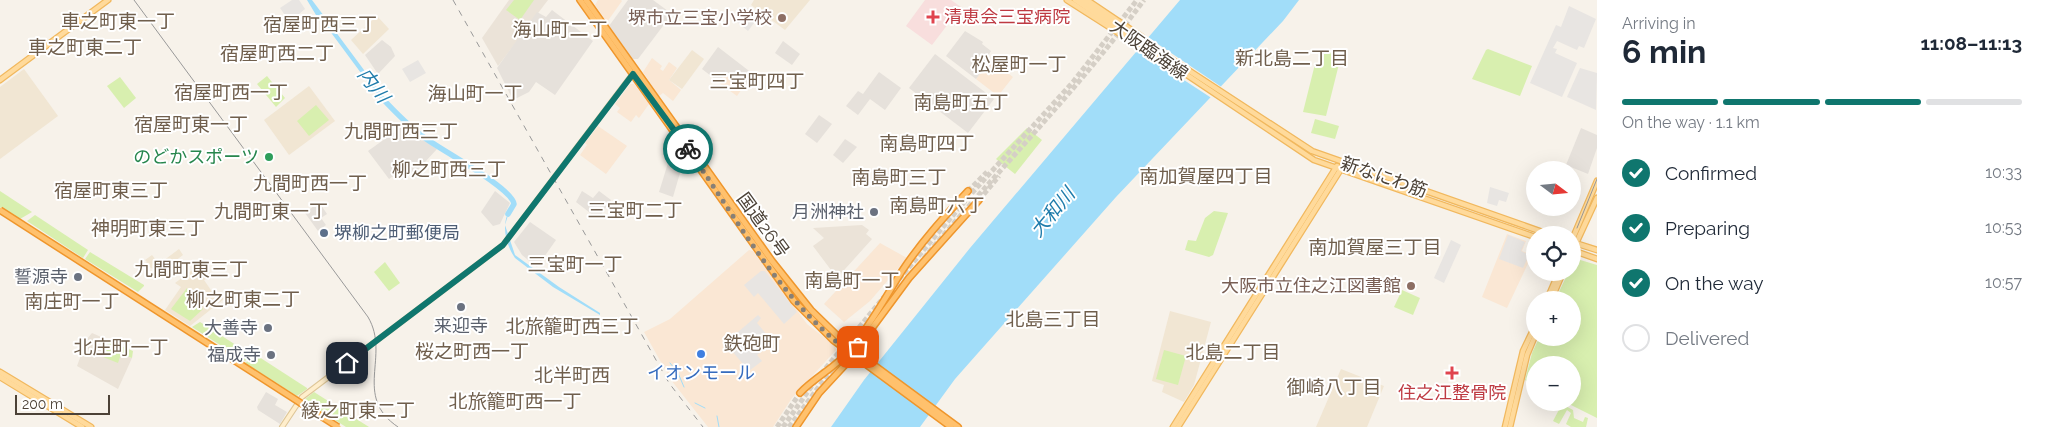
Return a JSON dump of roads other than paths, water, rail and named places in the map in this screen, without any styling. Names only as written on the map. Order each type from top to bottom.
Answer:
[{"type":"highway","name":"国道26号","points":[[580,0],[634,72]]},
{"type":"highway","name":"国道26号","points":[[586,0],[794,301],[825,333],[864,359],[942,418],[958,427]]},
{"type":"highway","points":[[800,393],[812,381],[834,367],[852,351],[916,251],[968,191]]},
{"type":"highway","points":[[796,427],[819,393],[909,278],[979,200]]},
{"type":"highway","points":[[0,210],[338,427]]},
{"type":"highway","points":[[0,214],[332,427]]},
{"type":"highway","name":"国道26号","points":[[942,418],[951,427]]},
{"type":"main road","points":[[0,80],[108,0]]},
{"type":"main road","points":[[1067,0],[1094,18],[1134,37]]},
{"type":"main road","name":"大阪臨海線","points":[[1075,0],[1158,50],[1227,96]]},
{"type":"main road","name":"大阪臨海線","points":[[1082,0],[1106,19]]},
{"type":"main road","points":[[1088,0],[1104,10],[1134,37]]},
{"type":"main road","name":"大阪臨海線","points":[[1134,37],[1155,55],[1222,100]]},
{"type":"main road","points":[[282,427],[302,397],[506,241],[634,72]]},
{"type":"main road","name":"新なにわ筋","points":[[1227,96],[1314,160],[1526,234]]},
{"type":"main road","name":"新なにわ筋","points":[[1222,100],[1312,151],[1526,226]]},
{"type":"main road","points":[[1173,427],[1342,163]]},
{"type":"main road","points":[[1178,427],[1338,169]]},
{"type":"main road","points":[[1580,226],[1597,181]]},
{"type":"main road","points":[[1581,229],[1597,198]]},
{"type":"main road","points":[[1581,244],[1597,250]]},
{"type":"main road","points":[[1581,254],[1597,259]]},
{"type":"main road","points":[[1505,427],[1526,345]]},
{"type":"main road","points":[[1510,427],[1531,346]]},
{"type":"main road","points":[[0,372],[91,427]]},
{"type":"main road","points":[[0,377],[82,427]]},
{"type":"water","points":[[307,0],[312,0],[387,101],[387,104],[378,96],[318,15],[316,15]]},
{"type":"water","name":"大和川","points":[[1180,0],[1299,0],[1283,21],[1116,197],[955,379],[920,427],[831,427],[864,380],[970,248]]},
{"type":"water","points":[[505,225],[515,255],[559,287],[600,313],[600,315],[553,287],[515,258],[507,240]]},
{"type":"waterway","name":"内川","points":[[382,98],[425,138],[502,189],[514,204],[508,214]]},
{"type":"waterway","points":[[670,363],[678,373],[684,387]]},
{"type":"waterway","points":[[695,403],[705,408]]},
{"type":"waterway","points":[[717,416],[719,427]]},
{"type":"tunnel","points":[[899,279],[971,194],[1073,82],[1137,0]]},
{"type":"tunnel","points":[[924,258],[1064,99],[1144,0]]},
{"type":"tunnel","points":[[968,191],[987,172]]},
{"type":"tunnel","points":[[979,200],[999,176]]},
{"type":"tunnel","points":[[879,312],[902,284]]},
{"type":"tunnel","points":[[821,374],[884,297]]},
{"type":"tunnel","points":[[789,427],[832,369]]},
{"type":"tunnel","points":[[783,427],[816,380]]},
{"type":"tunnel","points":[[777,427],[800,393]]},
{"type":"tram line","points":[[134,0],[368,317],[374,332],[376,346],[374,389],[377,402],[384,415],[398,427]]},
{"type":"tram line","points":[[1578,226],[1597,179]]},
{"type":"railway","points":[[453,0],[669,383],[703,427]]},
{"type":"place","name":"清恵会三宝病院","points":[[933,17]]},
{"type":"place","name":"堺市立三宝小学校","points":[[782,18]]},
{"type":"place","name":"のどかスポーツ","points":[[269,157]]},
{"type":"place","name":"月洲神社","points":[[874,212]]},
{"type":"place","name":"堺柳之町郵便局","points":[[324,233]]},
{"type":"place","name":"誓源寺","points":[[78,277]]},
{"type":"place","name":"大阪市立住之江図書館","points":[[1411,286]]},
{"type":"place","name":"来迎寺","points":[[461,307]]},
{"type":"place","name":"大善寺","points":[[268,328]]},
{"type":"place","name":"イオンモール","points":[[701,354]]},
{"type":"place","name":"福成寺","points":[[271,355]]},
{"type":"place","name":"住之江整骨院","points":[[1452,373]]},
{"type":"district","name":"車之町東一丁","points":[[118,21]]},
{"type":"district","name":"宿屋町西三丁","points":[[320,24]]},
{"type":"district","name":"海山町二丁","points":[[560,29]]},
{"type":"district","name":"車之町東二丁","points":[[85,47]]},
{"type":"district","name":"宿屋町西二丁","points":[[277,53]]},
{"type":"district","name":"新北島二丁目","points":[[1292,58]]},
{"type":"district","name":"松屋町一丁","points":[[1019,64]]},
{"type":"district","name":"三宝町四丁","points":[[757,81]]},
{"type":"district","name":"宿屋町西一丁","points":[[231,92]]},
{"type":"district","name":"海山町一丁","points":[[475,93]]},
{"type":"district","name":"南島町五丁","points":[[961,102]]},
{"type":"district","name":"宿屋町東一丁","points":[[191,124]]},
{"type":"district","name":"九間町西三丁","points":[[401,131]]},
{"type":"district","name":"南島町四丁","points":[[927,143]]},
{"type":"district","name":"柳之町西三丁","points":[[449,169]]},
{"type":"district","name":"南加賀屋四丁目","points":[[1206,176]]},
{"type":"district","name":"南島町三丁","points":[[899,177]]},
{"type":"district","name":"九間町西一丁","points":[[310,183]]},
{"type":"district","name":"宿屋町東三丁","points":[[111,190]]},
{"type":"district","name":"南島町六丁","points":[[937,205]]},
{"type":"district","name":"三宝町二丁","points":[[635,210]]},
{"type":"district","name":"九間町東一丁","points":[[271,211]]},
{"type":"district","name":"神明町東三丁","points":[[148,228]]},
{"type":"district","name":"南加賀屋三丁目","points":[[1375,247]]},
{"type":"district","name":"三宝町一丁","points":[[575,264]]},
{"type":"district","name":"九間町東三丁","points":[[191,269]]},
{"type":"district","name":"南島町一丁","points":[[852,280]]},
{"type":"district","name":"柳之町東二丁","points":[[243,299]]},
{"type":"district","name":"南庄町一丁","points":[[72,301]]},
{"type":"district","name":"北島三丁目","points":[[1053,319]]},
{"type":"district","name":"北旅籠町西三丁","points":[[572,326]]},
{"type":"district","name":"鉄砲町","points":[[752,343]]},
{"type":"district","name":"北庄町一丁","points":[[121,347]]},
{"type":"district","name":"桜之町西一丁","points":[[472,351]]},
{"type":"district","name":"北島二丁目","points":[[1233,352]]},
{"type":"district","name":"北半町西","points":[[572,375]]},
{"type":"district","name":"御崎八丁目","points":[[1334,387]]},
{"type":"district","name":"北旅籠町西一丁","points":[[515,401]]},
{"type":"district","name":"綾之町東二丁","points":[[358,410]]}]
